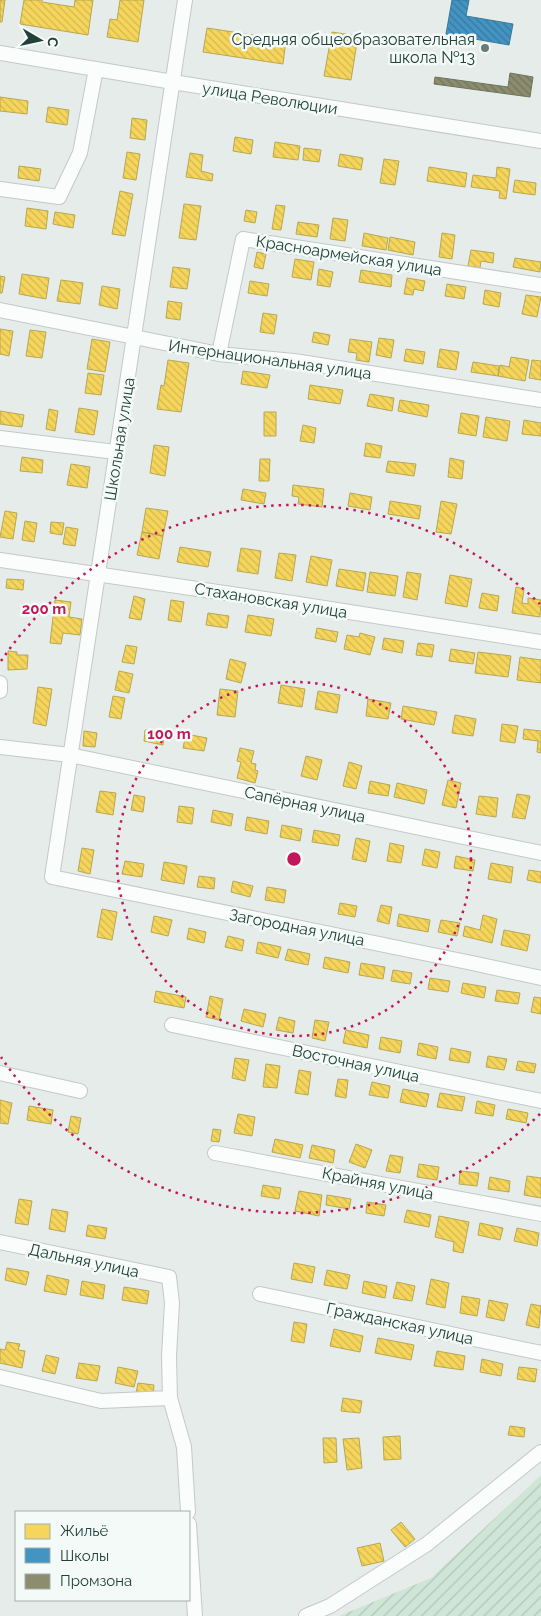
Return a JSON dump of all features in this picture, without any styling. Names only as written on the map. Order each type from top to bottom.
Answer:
[{"type":"street","name":"Школьная улица","points":[[52,877],[185,0]]},
{"type":"street","name":"улица Революции","points":[[0,53],[541,141]]},
{"type":"street","points":[[0,189],[60,197],[80,153],[96,70]]},
{"type":"street","name":"Красноармейская улица","points":[[219,354],[244,239],[541,285]]},
{"type":"street","name":"Интернациональная улица","points":[[0,310],[219,354],[294,361],[541,400]]},
{"type":"street","points":[[0,438],[116,452]]},
{"type":"street","name":"Стахановская улица","points":[[0,560],[541,642]]},
{"type":"street","points":[[0,683],[0,691]]},
{"type":"street","points":[[0,747],[70,755]]},
{"type":"street","name":"Сапёрная улица","points":[[70,755],[541,853]]},
{"type":"street","name":"Загородная улица","points":[[52,877],[541,978]]},
{"type":"street","name":"Восточная улица","points":[[172,1026],[541,1101]]},
{"type":"street","points":[[0,1073],[80,1091]]},
{"type":"street","name":"Крайняя улица","points":[[215,1153],[541,1214]]},
{"type":"street","name":"Дальняя улица","points":[[0,1242],[169,1277],[172,1304],[169,1356],[170,1398]]},
{"type":"street","name":"Гражданская улица","points":[[260,1294],[541,1353]]},
{"type":"street","points":[[0,1377],[101,1401],[170,1398],[184,1447],[188,1511]]},
{"type":"street","points":[[306,1616],[330,1606],[427,1544],[541,1452]]},
{"type":"street","points":[[190,1539],[195,1616]]},
{"type":"green space","points":[[541,1475],[541,1616],[339,1616],[431,1578]]},
{"type":"building: Жильё","points":[[0,0],[5,0],[2,22],[0,22]]},
{"type":"building: Жильё","points":[[24,0],[42,0],[42,2],[74,7],[75,0],[93,0],[88,35],[20,24]]},
{"type":"building: Жильё","points":[[120,0],[144,0],[138,42],[107,37],[110,19],[117,20]]},
{"type":"building: Жильё","points":[[207,28],[286,40],[283,64],[203,52]]},
{"type":"building: Жильё","points":[[332,32],[358,36],[351,80],[324,76]]},
{"type":"building: Жильё","points":[[0,97],[28,101],[27,114],[0,111]]},
{"type":"building: Жильё","points":[[48,107],[69,110],[67,125],[46,122]]},
{"type":"building: Жильё","points":[[132,118],[147,120],[145,140],[130,138]]},
{"type":"building: Жильё","points":[[235,137],[253,140],[251,154],[233,151]]},
{"type":"building: Жильё","points":[[275,142],[300,146],[298,160],[273,157]]},
{"type":"building: Жильё","points":[[304,148],[321,150],[319,162],[303,160]]},
{"type":"building: Жильё","points":[[127,152],[140,154],[136,180],[123,178]]},
{"type":"building: Жильё","points":[[190,153],[203,155],[201,171],[213,174],[212,181],[186,177]]},
{"type":"building: Жильё","points":[[340,154],[363,158],[361,170],[338,166]]},
{"type":"building: Жильё","points":[[384,159],[399,161],[395,185],[380,183]]},
{"type":"building: Жильё","points":[[19,166],[41,169],[39,181],[18,178]]},
{"type":"building: Жильё","points":[[429,167],[467,173],[465,187],[427,181]]},
{"type":"building: Жильё","points":[[497,167],[510,169],[506,199],[499,198],[500,191],[471,187],[473,175],[496,178]]},
{"type":"building: Жильё","points":[[515,180],[536,183],[535,195],[513,192]]},
{"type":"building: Жильё","points":[[120,191],[133,194],[125,236],[112,234]]},
{"type":"building: Жильё","points":[[184,204],[201,206],[196,240],[179,238]]},
{"type":"building: Жильё","points":[[276,205],[285,206],[281,230],[272,229]]},
{"type":"building: Жильё","points":[[27,208],[48,211],[46,229],[25,226]]},
{"type":"building: Жильё","points":[[246,210],[257,212],[255,223],[244,221]]},
{"type":"building: Жильё","points":[[55,212],[75,215],[73,228],[53,224]]},
{"type":"building: Жильё","points":[[333,218],[348,220],[345,241],[330,239]]},
{"type":"building: Жильё","points":[[298,222],[319,225],[317,237],[296,234]]},
{"type":"building: Жильё","points":[[364,233],[388,238],[386,250],[362,246]]},
{"type":"building: Жильё","points":[[442,233],[455,235],[452,259],[439,257]]},
{"type":"building: Жильё","points":[[390,237],[415,242],[413,255],[388,250]]},
{"type":"building: Жильё","points":[[471,250],[494,253],[493,263],[481,261],[480,268],[468,266]]},
{"type":"building: Жильё","points":[[257,252],[266,254],[263,269],[254,267]]},
{"type":"building: Жильё","points":[[515,258],[541,262],[540,272],[513,267]]},
{"type":"building: Жильё","points":[[295,259],[314,262],[311,280],[292,277]]},
{"type":"building: Жильё","points":[[173,267],[190,269],[187,289],[170,287]]},
{"type":"building: Жильё","points":[[319,269],[333,272],[330,287],[317,285]]},
{"type":"building: Жильё","points":[[361,270],[392,275],[391,287],[359,282]]},
{"type":"building: Жильё","points":[[22,274],[49,278],[46,299],[19,294]]},
{"type":"building: Жильё","points":[[0,276],[5,277],[2,293],[0,293]]},
{"type":"building: Жильё","points":[[407,278],[425,281],[423,291],[414,289],[413,295],[404,294]]},
{"type":"building: Жильё","points":[[61,280],[83,283],[80,304],[57,301]]},
{"type":"building: Жильё","points":[[250,281],[269,284],[267,296],[248,293]]},
{"type":"building: Жильё","points":[[447,284],[466,287],[464,299],[445,296]]},
{"type":"building: Жильё","points":[[102,286],[120,289],[117,309],[99,305]]},
{"type":"building: Жильё","points":[[485,290],[501,293],[499,307],[483,304]]},
{"type":"building: Жильё","points":[[526,295],[541,297],[537,317],[522,314]]},
{"type":"building: Жильё","points":[[168,301],[182,303],[180,320],[166,318]]},
{"type":"building: Жильё","points":[[263,313],[277,315],[274,334],[260,332]]},
{"type":"building: Жильё","points":[[0,329],[13,331],[9,356],[0,354]]},
{"type":"building: Жильё","points":[[30,330],[46,332],[42,358],[26,356]]},
{"type":"building: Жильё","points":[[314,332],[330,335],[328,345],[312,342]]},
{"type":"building: Жильё","points":[[379,338],[394,340],[391,358],[376,355]]},
{"type":"building: Жильё","points":[[92,339],[110,342],[105,372],[87,369]]},
{"type":"building: Жильё","points":[[350,339],[372,342],[369,362],[356,360],[357,353],[348,352]]},
{"type":"building: Жильё","points":[[406,349],[425,352],[423,364],[404,361]]},
{"type":"building: Жильё","points":[[440,349],[459,352],[456,370],[437,367]]},
{"type":"building: Жильё","points":[[511,357],[529,360],[525,381],[498,376],[500,365],[509,367]]},
{"type":"building: Жильё","points":[[168,360],[189,363],[181,412],[157,409],[161,385],[164,386]]},
{"type":"building: Жильё","points":[[532,360],[541,361],[541,380],[529,378]]},
{"type":"building: Жильё","points":[[473,362],[499,366],[498,376],[471,372]]},
{"type":"building: Жильё","points":[[243,371],[270,375],[267,388],[241,384]]},
{"type":"building: Жильё","points":[[88,373],[104,375],[101,395],[85,393]]},
{"type":"building: Жильё","points":[[310,385],[343,390],[340,404],[308,399]]},
{"type":"building: Жильё","points":[[370,394],[394,398],[392,411],[367,406]]},
{"type":"building: Жильё","points":[[400,400],[429,405],[427,417],[398,411]]},
{"type":"building: Жильё","points":[[79,408],[98,411],[94,435],[75,432]]},
{"type":"building: Жильё","points":[[49,409],[58,411],[55,431],[46,429]]},
{"type":"building: Жильё","points":[[0,411],[24,415],[22,427],[0,424]]},
{"type":"building: Жильё","points":[[264,412],[276,412],[276,436],[264,436]]},
{"type":"building: Жильё","points":[[461,413],[479,416],[476,436],[458,433]]},
{"type":"building: Жильё","points":[[486,417],[510,421],[507,441],[483,437]]},
{"type":"building: Жильё","points":[[524,420],[541,423],[541,436],[522,434]]},
{"type":"building: Жильё","points":[[303,425],[316,428],[314,443],[300,441]]},
{"type":"building: Жильё","points":[[366,443],[382,446],[380,458],[364,456]]},
{"type":"building: Жильё","points":[[154,445],[169,447],[165,476],[150,473]]},
{"type":"building: Жильё","points":[[22,457],[43,460],[42,473],[20,471]]},
{"type":"building: Жильё","points":[[450,458],[464,461],[462,479],[448,477]]},
{"type":"building: Жильё","points":[[260,459],[270,459],[269,481],[259,481]]},
{"type":"building: Жильё","points":[[388,461],[416,464],[414,476],[386,472]]},
{"type":"building: Жильё","points":[[71,464],[90,467],[87,488],[67,485]]},
{"type":"building: Жильё","points":[[293,485],[324,489],[322,507],[298,504],[299,497],[292,496]]},
{"type":"building: Жильё","points":[[243,489],[266,493],[264,504],[241,500]]},
{"type":"building: Жильё","points":[[350,493],[372,497],[370,510],[348,506]]},
{"type":"building: Жильё","points":[[390,501],[421,506],[419,519],[388,514]]},
{"type":"building: Жильё","points":[[441,501],[457,504],[451,534],[436,532]]},
{"type":"building: Жильё","points":[[146,508],[168,511],[163,536],[142,532]]},
{"type":"building: Жильё","points":[[5,511],[17,513],[13,539],[0,537]]},
{"type":"building: Жильё","points":[[25,521],[37,523],[34,542],[22,540]]},
{"type":"building: Жильё","points":[[51,522],[64,523],[62,535],[50,533]]},
{"type":"building: Жильё","points":[[66,527],[78,529],[75,546],[63,544]]},
{"type":"building: Жильё","points":[[142,532],[163,536],[159,559],[137,555]]},
{"type":"building: Жильё","points":[[180,547],[211,552],[208,567],[177,562]]},
{"type":"building: Жильё","points":[[241,548],[261,551],[258,574],[237,571]]},
{"type":"building: Жильё","points":[[279,553],[296,555],[292,581],[275,578]]},
{"type":"building: Жильё","points":[[311,556],[332,560],[327,586],[306,582]]},
{"type":"building: Жильё","points":[[339,569],[366,573],[363,591],[336,586]]},
{"type":"building: Жильё","points":[[370,572],[398,576],[395,596],[367,592]]},
{"type":"building: Жильё","points":[[407,572],[421,574],[417,600],[403,597]]},
{"type":"building: Жильё","points":[[450,575],[472,579],[467,607],[445,603]]},
{"type":"building: Жильё","points":[[7,579],[24,580],[23,590],[6,588]]},
{"type":"building: Жильё","points":[[516,587],[524,589],[522,603],[528,604],[528,598],[541,600],[540,617],[512,613]]},
{"type":"building: Жильё","points":[[482,593],[499,596],[497,611],[479,608]]},
{"type":"building: Жильё","points":[[134,596],[145,599],[141,620],[129,618]]},
{"type":"building: Жильё","points":[[55,600],[71,602],[69,617],[82,619],[80,635],[63,633],[61,644],[50,643]]},
{"type":"building: Жильё","points":[[171,600],[184,602],[181,622],[168,620]]},
{"type":"building: Жильё","points":[[208,613],[229,616],[227,628],[206,625]]},
{"type":"building: Жильё","points":[[248,615],[274,619],[271,636],[245,632]]},
{"type":"building: Жильё","points":[[317,628],[338,632],[336,642],[315,638]]},
{"type":"building: Жильё","points":[[360,633],[375,637],[370,655],[344,649],[347,635],[359,637]]},
{"type":"building: Жильё","points":[[384,638],[404,641],[402,653],[382,649]]},
{"type":"building: Жильё","points":[[418,643],[434,645],[432,657],[416,655]]},
{"type":"building: Жильё","points":[[126,645],[137,647],[134,664],[122,662]]},
{"type":"building: Жильё","points":[[451,649],[475,653],[473,664],[449,661]]},
{"type":"building: Жильё","points":[[8,651],[17,652],[17,655],[28,655],[27,669],[8,670]]},
{"type":"building: Жильё","points":[[478,652],[511,656],[508,677],[475,673]]},
{"type":"building: Жильё","points":[[520,657],[541,660],[541,683],[517,680]]},
{"type":"building: Жильё","points":[[230,659],[246,663],[241,683],[226,679]]},
{"type":"building: Жильё","points":[[119,671],[133,674],[129,693],[115,690]]},
{"type":"building: Жильё","points":[[281,685],[305,689],[302,707],[278,703]]},
{"type":"building: Жильё","points":[[38,687],[52,689],[46,726],[33,723]]},
{"type":"building: Жильё","points":[[220,689],[238,691],[235,717],[217,715]]},
{"type":"building: Жильё","points":[[318,691],[340,695],[337,713],[315,709]]},
{"type":"building: Жильё","points":[[113,696],[125,698],[121,719],[109,717]]},
{"type":"building: Жильё","points":[[368,699],[391,703],[388,719],[366,716]]},
{"type":"building: Жильё","points":[[403,706],[437,712],[434,725],[401,719]]},
{"type":"building: Жильё","points":[[455,715],[476,719],[473,736],[452,733]]},
{"type":"building: Жильё","points":[[502,724],[518,726],[515,743],[500,741]]},
{"type":"building: Жильё","points":[[524,729],[541,731],[541,753],[537,752],[538,741],[523,739]]},
{"type":"building: Жильё","points":[[145,730],[164,734],[163,745],[144,741]]},
{"type":"building: Жильё","points":[[84,731],[97,733],[95,747],[83,746]]},
{"type":"building: Жильё","points":[[186,734],[207,738],[204,751],[183,748]]},
{"type":"building: Жильё","points":[[240,748],[254,751],[251,763],[256,764],[255,770],[258,771],[255,783],[237,778],[241,762],[237,761]]},
{"type":"building: Жильё","points":[[306,756],[322,760],[317,780],[301,776]]},
{"type":"building: Жильё","points":[[349,762],[362,766],[356,789],[343,786]]},
{"type":"building: Жильё","points":[[448,780],[461,783],[456,808],[442,805]]},
{"type":"building: Жильё","points":[[370,781],[390,785],[388,796],[368,793]]},
{"type":"building: Жильё","points":[[397,783],[427,790],[424,804],[394,797]]},
{"type":"building: Жильё","points":[[100,791],[116,793],[113,815],[96,812]]},
{"type":"building: Жильё","points":[[517,794],[530,796],[525,819],[512,817]]},
{"type":"building: Жильё","points":[[134,795],[145,797],[143,812],[131,810]]},
{"type":"building: Жильё","points":[[479,796],[498,798],[496,817],[476,814]]},
{"type":"building: Жильё","points":[[179,806],[194,808],[192,824],[177,822]]},
{"type":"building: Жильё","points":[[213,810],[233,814],[231,826],[211,822]]},
{"type":"building: Жильё","points":[[247,817],[269,821],[267,834],[245,830]]},
{"type":"building: Жильё","points":[[282,825],[302,829],[300,841],[280,837]]},
{"type":"building: Жильё","points":[[314,830],[340,835],[338,846],[312,842]]},
{"type":"building: Жильё","points":[[356,838],[370,841],[366,862],[352,859]]},
{"type":"building: Жильё","points":[[390,843],[404,846],[401,863],[387,861]]},
{"type":"building: Жильё","points":[[82,848],[94,850],[90,874],[78,871]]},
{"type":"building: Жильё","points":[[425,849],[440,852],[437,868],[422,865]]},
{"type":"building: Жильё","points":[[456,856],[475,860],[473,871],[454,868]]},
{"type":"building: Жильё","points":[[125,861],[144,864],[142,877],[122,874]]},
{"type":"building: Жильё","points":[[164,862],[187,866],[184,884],[161,880]]},
{"type":"building: Жильё","points":[[491,863],[513,867],[511,883],[488,879]]},
{"type":"building: Жильё","points":[[529,870],[541,872],[541,883],[527,880]]},
{"type":"building: Жильё","points":[[199,876],[215,878],[214,889],[197,887]]},
{"type":"building: Жильё","points":[[233,881],[253,886],[250,897],[231,892]]},
{"type":"building: Жильё","points":[[267,887],[286,890],[284,903],[265,900]]},
{"type":"building: Жильё","points":[[340,903],[357,906],[355,917],[338,914]]},
{"type":"building: Жильё","points":[[381,905],[392,907],[389,924],[377,921]]},
{"type":"building: Жильё","points":[[102,909],[117,912],[112,940],[97,937]]},
{"type":"building: Жильё","points":[[399,914],[430,920],[428,932],[397,926]]},
{"type":"building: Жильё","points":[[483,915],[497,919],[492,943],[463,936],[465,926],[480,930]]},
{"type":"building: Жильё","points":[[154,916],[172,920],[168,936],[151,932]]},
{"type":"building: Жильё","points":[[441,920],[460,923],[457,936],[438,932]]},
{"type":"building: Жильё","points":[[189,928],[206,932],[204,943],[187,939]]},
{"type":"building: Жильё","points":[[504,930],[530,935],[527,951],[501,945]]},
{"type":"building: Жильё","points":[[228,936],[244,940],[242,951],[225,947]]},
{"type":"building: Жильё","points":[[258,942],[281,947],[278,958],[256,953]]},
{"type":"building: Жильё","points":[[288,949],[310,954],[308,965],[285,960]]},
{"type":"building: Жильё","points":[[325,957],[350,962],[348,973],[323,968]]},
{"type":"building: Жильё","points":[[361,963],[385,967],[383,979],[359,975]]},
{"type":"building: Жильё","points":[[393,970],[412,973],[410,984],[391,981]]},
{"type":"building: Жильё","points":[[430,978],[450,981],[448,992],[428,989]]},
{"type":"building: Жильё","points":[[463,983],[486,987],[484,998],[461,993]]},
{"type":"building: Жильё","points":[[497,990],[520,993],[518,1004],[495,1001]]},
{"type":"building: Жильё","points":[[156,991],[186,997],[184,1008],[154,1002]]},
{"type":"building: Жильё","points":[[210,996],[223,999],[219,1020],[206,1017]]},
{"type":"building: Жильё","points":[[534,997],[541,998],[541,1014],[531,1012]]},
{"type":"building: Жильё","points":[[244,1009],[266,1014],[263,1027],[241,1021]]},
{"type":"building: Жильё","points":[[279,1017],[295,1021],[293,1033],[276,1030]]},
{"type":"building: Жильё","points":[[315,1020],[329,1022],[325,1041],[312,1038]]},
{"type":"building: Жильё","points":[[346,1030],[369,1035],[367,1048],[343,1043]]},
{"type":"building: Жильё","points":[[381,1037],[402,1041],[400,1053],[379,1049]]},
{"type":"building: Жильё","points":[[419,1043],[438,1047],[436,1059],[417,1055]]},
{"type":"building: Жильё","points":[[451,1048],[471,1052],[469,1063],[449,1060]]},
{"type":"building: Жильё","points":[[488,1056],[507,1059],[504,1070],[486,1067]]},
{"type":"building: Жильё","points":[[235,1058],[249,1060],[245,1081],[232,1078]]},
{"type":"building: Жильё","points":[[518,1061],[536,1064],[534,1073],[516,1070]]},
{"type":"building: Жильё","points":[[266,1064],[280,1066],[277,1088],[263,1087]]},
{"type":"building: Жильё","points":[[299,1070],[311,1072],[308,1095],[295,1093]]},
{"type":"building: Жильё","points":[[338,1079],[348,1080],[346,1098],[335,1096]]},
{"type":"building: Жильё","points":[[372,1082],[390,1086],[388,1098],[369,1095]]},
{"type":"building: Жильё","points":[[403,1089],[429,1094],[426,1107],[400,1102]]},
{"type":"building: Жильё","points":[[440,1093],[465,1097],[462,1111],[437,1107]]},
{"type":"building: Жильё","points":[[0,1100],[12,1103],[8,1124],[0,1123]]},
{"type":"building: Жильё","points":[[477,1101],[495,1105],[493,1116],[475,1113]]},
{"type":"building: Жильё","points":[[29,1106],[53,1110],[51,1124],[27,1120]]},
{"type":"building: Жильё","points":[[508,1109],[528,1113],[526,1123],[506,1119]]},
{"type":"building: Жильё","points":[[238,1114],[255,1117],[252,1136],[234,1133]]},
{"type":"building: Жильё","points":[[71,1116],[81,1118],[78,1134],[68,1132]]},
{"type":"building: Жильё","points":[[213,1129],[221,1130],[219,1142],[211,1141]]},
{"type":"building: Жильё","points":[[275,1139],[303,1145],[300,1158],[272,1152]]},
{"type":"building: Жильё","points":[[356,1144],[372,1150],[365,1168],[349,1162]]},
{"type":"building: Жильё","points":[[312,1145],[335,1150],[333,1163],[309,1158]]},
{"type":"building: Жильё","points":[[390,1155],[403,1157],[400,1173],[386,1171]]},
{"type":"building: Жильё","points":[[419,1164],[439,1167],[437,1180],[417,1177]]},
{"type":"building: Жильё","points":[[460,1171],[479,1173],[477,1186],[459,1184]]},
{"type":"building: Жильё","points":[[527,1176],[541,1178],[541,1198],[524,1195]]},
{"type":"building: Жильё","points":[[490,1177],[510,1181],[509,1192],[488,1189]]},
{"type":"building: Жильё","points":[[263,1185],[281,1188],[279,1199],[261,1196]]},
{"type":"building: Жильё","points":[[299,1191],[322,1195],[319,1216],[295,1211]]},
{"type":"building: Жильё","points":[[327,1195],[351,1199],[349,1209],[326,1205]]},
{"type":"building: Жильё","points":[[19,1199],[32,1201],[28,1225],[15,1223]]},
{"type":"building: Жильё","points":[[367,1202],[386,1205],[384,1216],[366,1213]]},
{"type":"building: Жильё","points":[[52,1209],[68,1212],[65,1232],[49,1229]]},
{"type":"building: Жильё","points":[[407,1210],[431,1215],[429,1227],[404,1222]]},
{"type":"building: Жильё","points":[[439,1216],[469,1222],[463,1253],[453,1251],[454,1242],[435,1237]]},
{"type":"building: Жильё","points":[[480,1223],[503,1228],[500,1240],[478,1235]]},
{"type":"building: Жильё","points":[[88,1225],[107,1228],[105,1239],[86,1236]]},
{"type":"building: Жильё","points":[[517,1228],[539,1233],[537,1246],[514,1241]]},
{"type":"building: Жильё","points":[[294,1263],[315,1267],[312,1283],[291,1279]]},
{"type":"building: Жильё","points":[[7,1268],[29,1272],[26,1285],[5,1280]]},
{"type":"building: Жильё","points":[[327,1270],[350,1275],[347,1289],[324,1285]]},
{"type":"building: Жильё","points":[[47,1275],[69,1280],[66,1295],[44,1291]]},
{"type":"building: Жильё","points":[[431,1279],[449,1283],[445,1308],[426,1304]]},
{"type":"building: Жильё","points":[[82,1281],[105,1285],[103,1299],[80,1295]]},
{"type":"building: Жильё","points":[[364,1281],[387,1286],[385,1298],[362,1293]]},
{"type":"building: Жильё","points":[[397,1282],[415,1286],[412,1301],[393,1298]]},
{"type":"building: Жильё","points":[[124,1287],[149,1291],[147,1304],[122,1300]]},
{"type":"building: Жильё","points":[[462,1296],[480,1299],[477,1316],[460,1313]]},
{"type":"building: Жильё","points":[[489,1300],[508,1304],[504,1321],[486,1317]]},
{"type":"building: Жильё","points":[[531,1304],[541,1306],[539,1328],[526,1325]]},
{"type":"building: Жильё","points":[[294,1322],[307,1324],[304,1343],[291,1341]]},
{"type":"building: Жильё","points":[[334,1329],[363,1336],[360,1352],[330,1346]]},
{"type":"building: Жильё","points":[[378,1338],[414,1345],[411,1360],[375,1353]]},
{"type":"building: Жильё","points":[[7,1342],[20,1344],[18,1350],[25,1351],[22,1368],[0,1363],[0,1349],[5,1350]]},
{"type":"building: Жильё","points":[[437,1351],[465,1356],[463,1370],[434,1366]]},
{"type":"building: Жильё","points":[[46,1355],[59,1358],[55,1374],[42,1371]]},
{"type":"building: Жильё","points":[[482,1359],[503,1364],[501,1376],[480,1372]]},
{"type":"building: Жильё","points":[[79,1363],[100,1366],[97,1381],[76,1378]]},
{"type":"building: Жильё","points":[[118,1367],[138,1371],[134,1387],[115,1383]]},
{"type":"building: Жильё","points":[[519,1367],[537,1369],[535,1382],[517,1379]]},
{"type":"building: Жильё","points":[[138,1383],[154,1385],[153,1395],[136,1393]]},
{"type":"building: Жильё","points":[[343,1398],[362,1401],[360,1413],[341,1411]]},
{"type":"building: Жильё","points":[[510,1426],[525,1428],[524,1437],[508,1435]]},
{"type":"building: Жильё","points":[[400,1436],[401,1459],[384,1460],[383,1437]]},
{"type":"building: Жильё","points":[[323,1438],[336,1438],[337,1462],[324,1463]]},
{"type":"building: Жильё","points":[[359,1438],[362,1468],[347,1470],[343,1439]]},
{"type":"building: Жильё","points":[[401,1522],[415,1539],[405,1547],[391,1530]]},
{"type":"building: Жильё","points":[[380,1543],[384,1561],[362,1566],[357,1548]]},
{"type":"building: Школы","points":[[452,0],[469,0],[466,16],[513,24],[509,45],[446,34]]},
{"type":"building: Промзона","points":[[510,73],[533,77],[530,97],[434,84],[435,77],[508,87]]},
{"type":"place","name":"Средняя общеобразовательная школа №13","points":[[485,48]]}]
